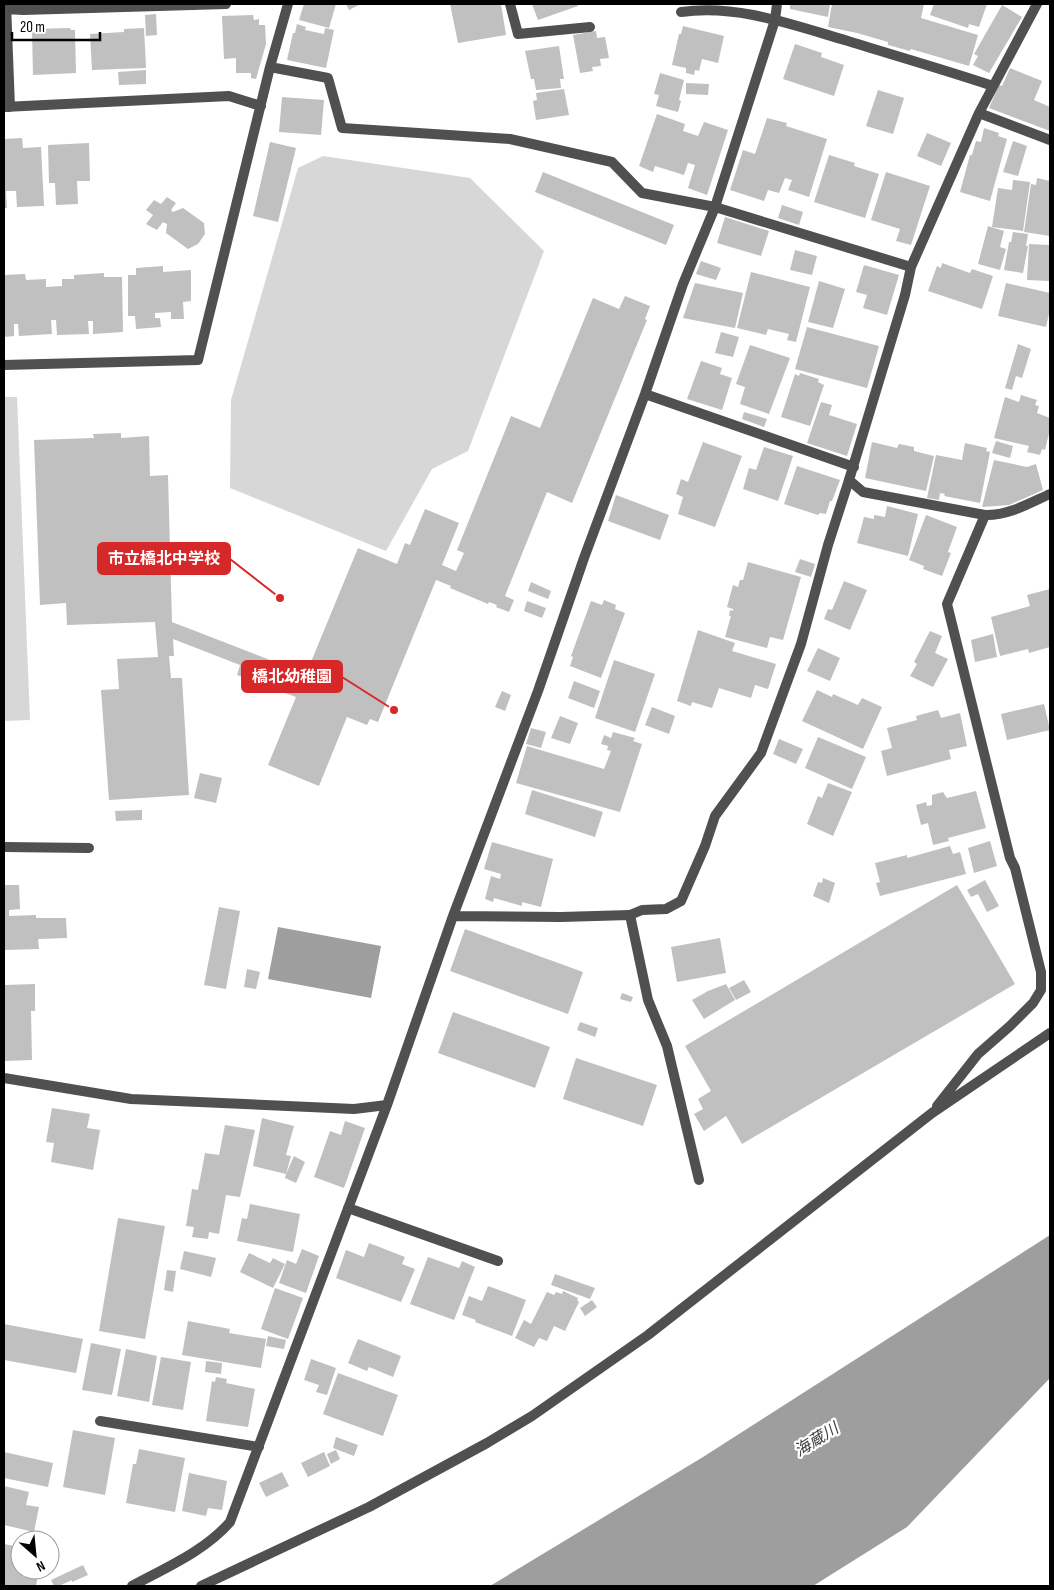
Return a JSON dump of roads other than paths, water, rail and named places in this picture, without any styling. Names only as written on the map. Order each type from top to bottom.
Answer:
[{"type":"street","points":[[226,4],[23,10],[6,6],[7,107],[229,96],[261,106]]},
{"type":"street","points":[[4,365],[198,360],[270,67],[288,4]]},
{"type":"street","points":[[510,4],[518,34],[590,27]]},
{"type":"street","points":[[132,1586],[195,1551],[221,1533],[230,1522],[388,1104],[453,916],[538,691],[683,284],[715,207],[776,20],[777,4]]},
{"type":"street","points":[[453,916],[561,918],[630,915],[642,910],[666,909],[681,901],[705,846],[715,816],[761,753],[801,644],[828,545],[854,467],[912,267],[979,113],[1037,4]]},
{"type":"street","points":[[681,12],[716,10],[758,15],[993,86]]},
{"type":"street","points":[[270,67],[328,78],[342,128],[510,139],[612,162],[642,193],[715,207],[912,267]]},
{"type":"street","points":[[979,113],[1050,140]]},
{"type":"street","points":[[644,394],[854,467]]},
{"type":"street","points":[[849,480],[863,492],[985,515],[993,515],[1015,509],[1050,494]]},
{"type":"street","points":[[932,1113],[978,1054],[1033,1003],[1041,990],[1041,972],[1015,868],[1010,858],[948,604],[985,515]]},
{"type":"street","points":[[4,847],[89,848]]},
{"type":"street","points":[[630,915],[648,1000],[667,1046],[699,1180]]},
{"type":"street","points":[[201,1586],[369,1507],[487,1443],[532,1416],[648,1335],[932,1113],[1050,1033]]},
{"type":"street","points":[[4,1078],[131,1099],[354,1109],[388,1104]]},
{"type":"street","points":[[348,1208],[498,1261]]},
{"type":"street","points":[[100,1421],[258,1447]]},
{"type":"water","points":[[278,927],[381,946],[371,998],[268,979]]},
{"type":"water","name":"海蔵川","points":[[1050,1235],[1050,1378],[907,1527],[813,1586],[490,1586],[703,1457]]},
{"type":"place","name":"市立橋北中学校","points":[[280,598]]},
{"type":"place","name":"橋北幼稚園","points":[[394,710]]}]
